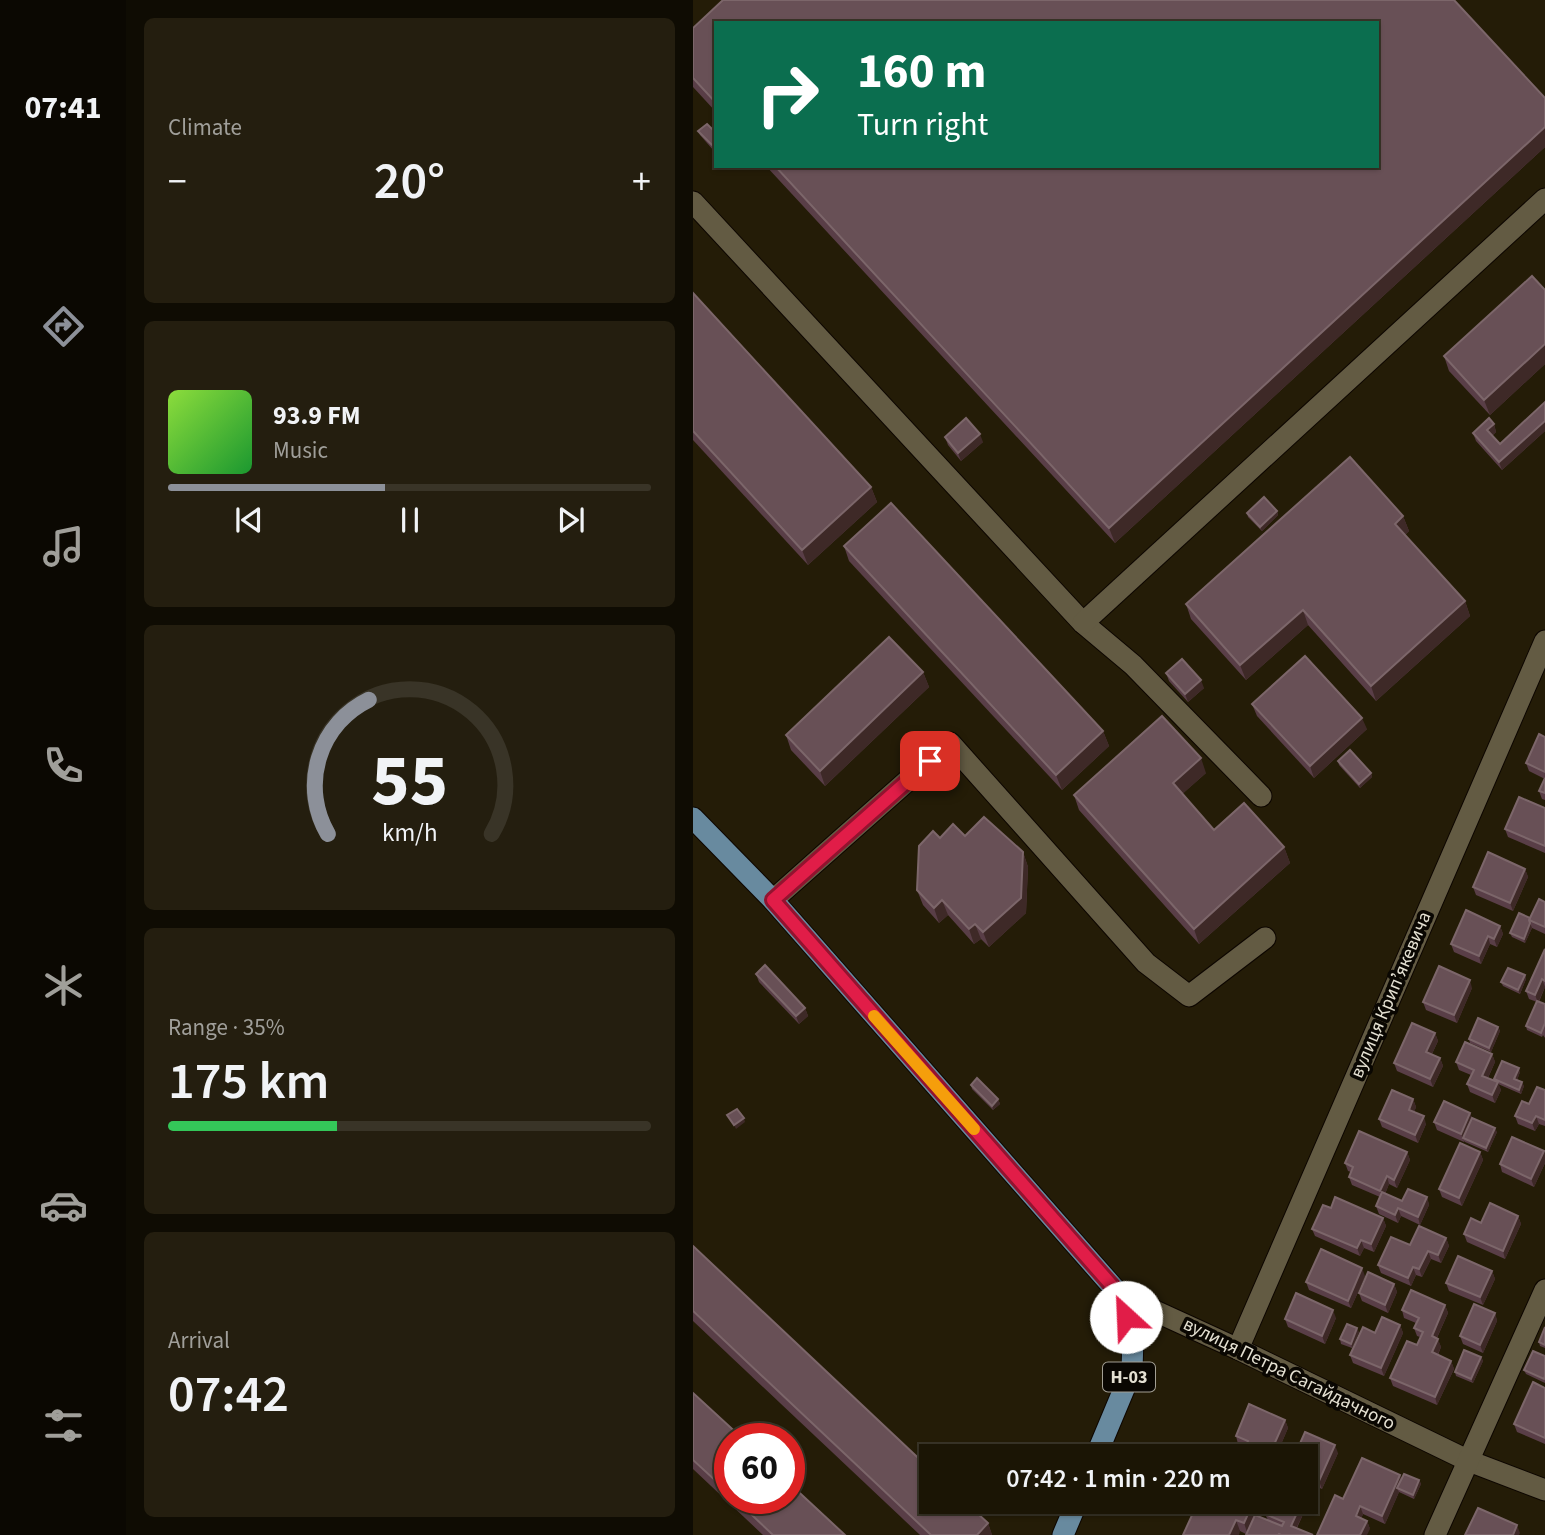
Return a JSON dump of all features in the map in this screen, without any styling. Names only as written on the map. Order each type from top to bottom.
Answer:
[{"type":"main road","name":"вулиця Петра Сагайдачного","points":[[693,818],[773,900],[1120,1295]]},
{"type":"main road","name":"Н-03","points":[[1101,1444],[1132,1370],[1133,1338],[1120,1295]]},
{"type":"main road","points":[[1063,1535],[1072,1514]]},
{"type":"street","points":[[1083,622],[1545,199]]},
{"type":"street","points":[[693,202],[1083,622],[1133,666],[1261,796]]},
{"type":"street","name":"вулиця Крипʼякевича","points":[[1238,1349],[1545,641]]},
{"type":"street","points":[[773,900],[950,743],[1146,963],[1189,996],[1265,937]]},
{"type":"street","points":[[1435,1535],[1545,1290]]},
{"type":"street","name":"вулиця Петра Сагайдачного","points":[[1120,1295],[1469,1461],[1545,1490]]},
{"type":"building","points":[[723,0],[1454,0],[1545,98],[1545,127],[1109,528],[777,168],[1379,168],[1379,21],[714,21],[714,101],[693,78],[693,28]]},
{"type":"building","points":[[707,124],[714,131],[714,145],[713,146],[698,131]]},
{"type":"building","points":[[1532,276],[1545,290],[1545,344],[1484,400],[1444,356]]},
{"type":"building","points":[[693,293],[871,487],[802,550],[693,431]]},
{"type":"building","points":[[1545,402],[1545,421],[1499,462],[1473,433],[1489,418],[1494,424],[1487,430],[1500,444]]},
{"type":"building","points":[[966,418],[980,434],[958,453],[945,437]]},
{"type":"building","points":[[1350,457],[1403,516],[1395,524],[1465,601],[1371,686],[1303,610],[1240,665],[1186,604]]},
{"type":"building","points":[[1264,497],[1277,511],[1260,527],[1247,513]]},
{"type":"building","points":[[891,503],[1103,731],[1056,775],[844,546]]},
{"type":"building","points":[[889,637],[923,672],[820,771],[786,735]]},
{"type":"building","points":[[1305,656],[1362,718],[1310,766],[1252,704]]},
{"type":"building","points":[[1182,659],[1201,680],[1185,694],[1166,673]]},
{"type":"building","points":[[1162,716],[1201,758],[1173,783],[1214,830],[1244,803],[1284,847],[1194,929],[1074,795]]},
{"type":"building","points":[[1539,734],[1545,737],[1545,772],[1526,763]]},
{"type":"building","points":[[1350,750],[1371,773],[1359,784],[1338,761]]},
{"type":"building","points":[[1545,778],[1545,793],[1539,791]]},
{"type":"building","points":[[1519,797],[1545,808],[1545,846],[1505,829]]},
{"type":"building","points":[[984,817],[1023,852],[1021,898],[983,932],[975,924],[969,929],[942,900],[934,908],[917,890],[919,846],[933,831],[940,838],[953,824],[965,836]]},
{"type":"building","points":[[1488,852],[1525,869],[1510,903],[1473,887]]},
{"type":"building","points":[[1539,899],[1545,902],[1545,927],[1529,920]]},
{"type":"building","points":[[1466,910],[1500,926],[1494,939],[1488,936],[1479,956],[1451,944]]},
{"type":"building","points":[[1519,913],[1530,918],[1524,939],[1510,933]]},
{"type":"building","points":[[1545,949],[1545,981],[1542,979],[1535,995],[1526,991]]},
{"type":"building","points":[[765,965],[805,1008],[796,1016],[756,974]]},
{"type":"building","points":[[1439,966],[1470,980],[1454,1015],[1423,1002]]},
{"type":"building","points":[[1508,968],[1525,975],[1518,990],[1501,982]]},
{"type":"building","points":[[1537,1001],[1545,1004],[1545,1023],[1541,1033],[1526,1026]]},
{"type":"building","points":[[1478,1018],[1498,1027],[1489,1048],[1469,1039]]},
{"type":"building","points":[[1412,1023],[1435,1033],[1426,1052],[1440,1058],[1430,1079],[1394,1063]]},
{"type":"building","points":[[1465,1042],[1492,1054],[1482,1076],[1498,1082],[1492,1095],[1467,1084],[1474,1070],[1456,1062]]},
{"type":"building","points":[[1502,1061],[1519,1068],[1514,1079],[1522,1082],[1519,1090],[1494,1079]]},
{"type":"building","points":[[977,1078],[998,1099],[992,1106],[971,1085]]},
{"type":"building","points":[[1537,1087],[1545,1090],[1545,1120],[1536,1116],[1532,1123],[1515,1116],[1522,1101],[1529,1104]]},
{"type":"building","points":[[1392,1090],[1413,1099],[1409,1110],[1424,1116],[1415,1135],[1379,1119]]},
{"type":"building","points":[[1444,1101],[1470,1113],[1461,1134],[1434,1122]]},
{"type":"building","points":[[737,1109],[744,1118],[734,1125],[727,1115]]},
{"type":"building","points":[[1472,1118],[1495,1128],[1486,1148],[1463,1138]]},
{"type":"building","points":[[1359,1131],[1407,1152],[1394,1180],[1387,1176],[1380,1191],[1349,1177],[1353,1167],[1345,1163]]},
{"type":"building","points":[[1512,1137],[1544,1151],[1531,1179],[1500,1164]]},
{"type":"building","points":[[1460,1143],[1480,1152],[1459,1198],[1439,1189]]},
{"type":"building","points":[[1408,1189],[1427,1197],[1418,1217],[1398,1208],[1395,1215],[1376,1206],[1382,1192],[1402,1201]]},
{"type":"building","points":[[1335,1197],[1383,1218],[1371,1244],[1361,1240],[1357,1248],[1312,1229],[1323,1205],[1331,1208]]},
{"type":"building","points":[[1490,1203],[1518,1216],[1503,1251],[1464,1234],[1471,1218],[1481,1223]]},
{"type":"building","points":[[1419,1226],[1446,1238],[1438,1255],[1428,1251],[1419,1269],[1413,1267],[1408,1278],[1378,1265],[1391,1237],[1410,1245]]},
{"type":"building","points":[[693,1246],[919,1459],[919,1514],[978,1514],[988,1523],[977,1535],[931,1535],[693,1311]]},
{"type":"building","points":[[1321,1249],[1362,1268],[1348,1301],[1306,1282]]},
{"type":"building","points":[[1458,1256],[1492,1271],[1480,1297],[1446,1283]]},
{"type":"building","points":[[1368,1272],[1394,1284],[1385,1305],[1359,1293]]},
{"type":"building","points":[[1411,1290],[1445,1305],[1432,1336],[1438,1339],[1432,1352],[1451,1361],[1435,1397],[1390,1378],[1407,1341],[1417,1345],[1423,1332],[1414,1328],[1419,1318],[1402,1310]]},
{"type":"building","points":[[1296,1293],[1333,1310],[1322,1336],[1285,1319]]},
{"type":"building","points":[[1474,1304],[1495,1313],[1480,1345],[1460,1336]]},
{"type":"building","points":[[1382,1317],[1400,1325],[1381,1368],[1350,1355],[1363,1327],[1375,1333]]},
{"type":"building","points":[[1347,1324],[1357,1328],[1351,1344],[1340,1339]]},
{"type":"building","points":[[1545,1327],[1545,1345],[1539,1342]]},
{"type":"building","points":[[1464,1350],[1481,1357],[1471,1379],[1455,1372]]},
{"type":"building","points":[[1533,1351],[1545,1356],[1544,1379],[1524,1370]]},
{"type":"building","points":[[1533,1382],[1545,1388],[1545,1438],[1514,1424]]},
{"type":"building","points":[[693,1393],[726,1423],[714,1423],[714,1479],[693,1460]]},
{"type":"building","points":[[1249,1404],[1285,1420],[1274,1444],[1247,1444],[1248,1441],[1236,1436]]},
{"type":"building","points":[[1305,1432],[1335,1445],[1319,1481],[1318,1444],[1300,1444]]},
{"type":"building","points":[[1362,1458],[1400,1475],[1382,1516],[1360,1506],[1356,1516],[1367,1521],[1360,1535],[1317,1535],[1335,1495],[1343,1499]]},
{"type":"building","points":[[1404,1474],[1419,1480],[1413,1495],[1397,1488]]},
{"type":"building","points":[[805,1498],[845,1535],[773,1535],[751,1514],[805,1514]]},
{"type":"building","points":[[1478,1508],[1517,1525],[1513,1535],[1465,1535]]},
{"type":"building","points":[[1193,1514],[1248,1514],[1244,1523],[1236,1520],[1229,1535],[1183,1535]]},
{"type":"building","points":[[1265,1514],[1296,1514],[1291,1526],[1313,1535],[1246,1535],[1255,1515],[1282,1526],[1284,1522]]},
{"type":"slow traffic","points":[[874,1016],[974,1129]]},
{"type":"route","points":[[930,761],[773,900],[1120,1295],[1126,1317]]}]
